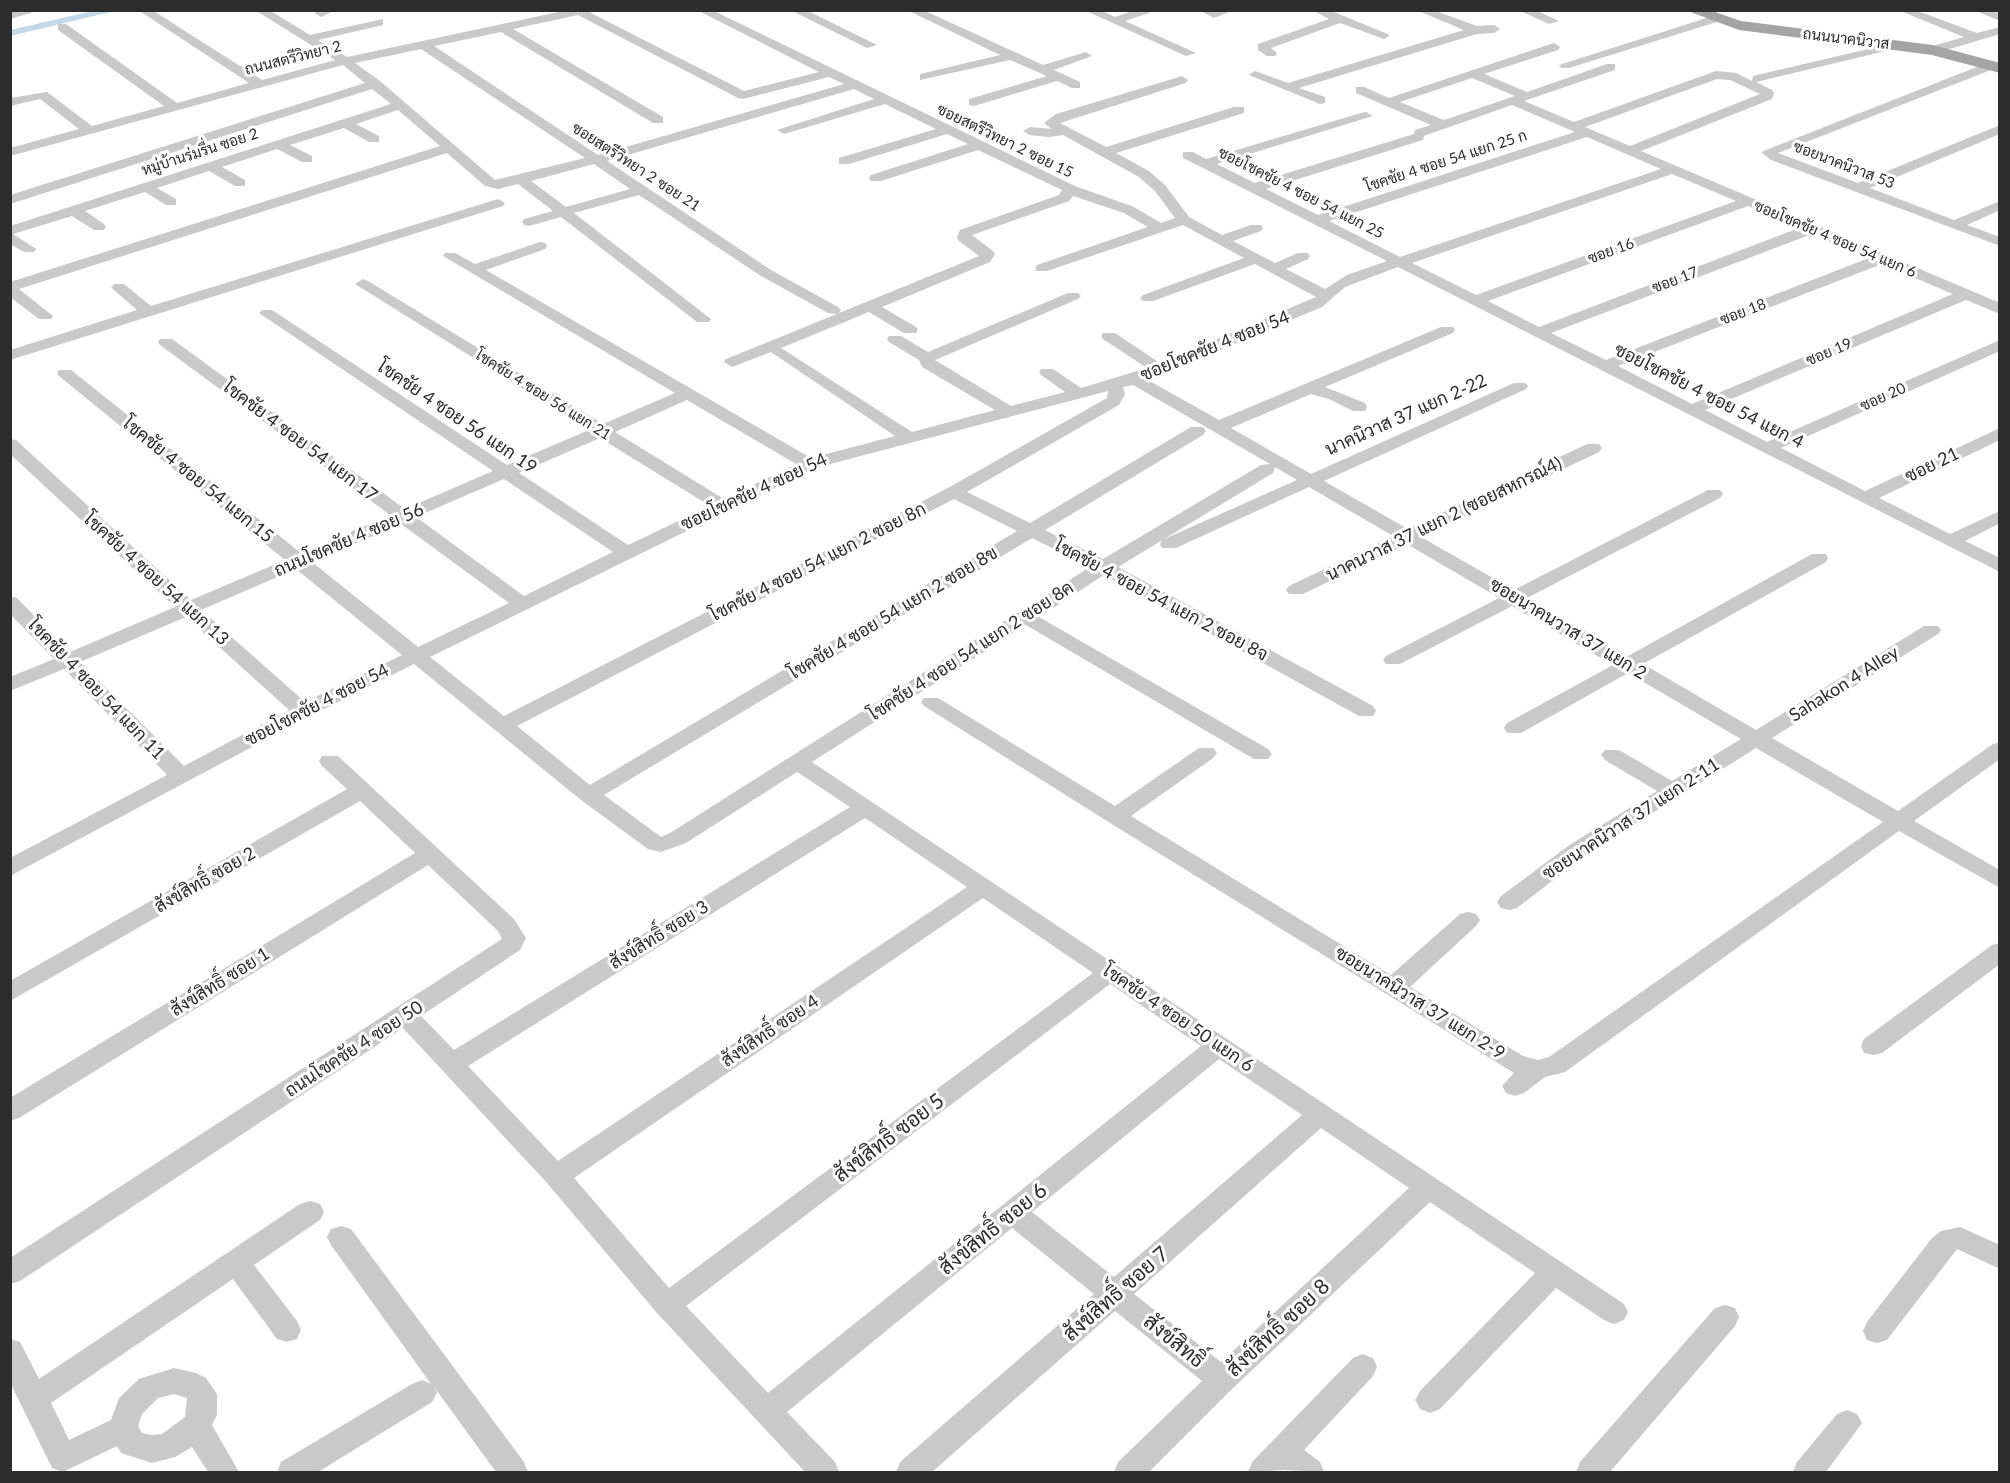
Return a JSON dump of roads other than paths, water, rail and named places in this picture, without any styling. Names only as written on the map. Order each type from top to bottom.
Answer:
[{"type":"main road","name":"ถนนนาคนิวาส","points":[[1692,10],[1716,19],[1768,29],[1933,50],[1996,67]]},
{"type":"street","points":[[143,10],[258,83]]},
{"type":"street","points":[[260,10],[345,62],[376,84],[448,148],[493,184],[522,180],[595,160],[853,85]]},
{"type":"street","points":[[524,10],[539,21]]},
{"type":"street","name":"ซอยสตรีวิทยา 2 ซอย 15","points":[[702,10],[828,74],[1070,189],[1064,198],[965,233],[964,238],[988,254],[985,259],[732,362]]},
{"type":"street","points":[[795,10],[871,45]]},
{"type":"street","points":[[912,10],[1076,85]]},
{"type":"street","points":[[1089,10],[1190,53]]},
{"type":"street","points":[[1204,10],[1214,14],[1230,10]]},
{"type":"street","points":[[1317,10],[1384,35]]},
{"type":"street","points":[[1421,10],[1476,30]]},
{"type":"street","points":[[1903,10],[1976,37]]},
{"type":"street","points":[[1979,10],[2000,18]]},
{"type":"street","points":[[10,16],[29,11]]},
{"type":"street","points":[[584,11],[743,95],[752,95],[828,74]]},
{"type":"street","name":"ถนนสตรีวิทยา 2","points":[[10,152],[258,83],[584,11]]},
{"type":"street","points":[[1113,21],[1145,11]]},
{"type":"street","points":[[1531,11],[1553,21]]},
{"type":"street","points":[[1271,53],[1263,46],[1339,18]]},
{"type":"street","points":[[1565,65],[1716,19]]},
{"type":"street","points":[[307,39],[379,22]]},
{"type":"street","points":[[62,27],[174,107]]},
{"type":"street","points":[[503,28],[658,120]]},
{"type":"street","points":[[1288,87],[1476,30],[1494,29]]},
{"type":"street","points":[[1933,50],[2000,30]]},
{"type":"street","name":"ซอยสตรีวิทยา 2 ซอย 21","points":[[424,45],[766,273],[833,310]]},
{"type":"street","points":[[1757,79],[1894,45]]},
{"type":"street","points":[[1389,102],[1554,47]]},
{"type":"street","points":[[1534,53],[1589,74]]},
{"type":"street","points":[[924,77],[1010,56]]},
{"type":"street","points":[[1041,70],[1086,56]]},
{"type":"street","points":[[1254,188],[1419,135],[1611,67]]},
{"type":"street","name":"ซอยนาคนิวาส 53","points":[[1996,67],[1768,152],[2000,243]]},
{"type":"street","name":"ซอยโชคชัย 4 ซอย 54 แยก 6","points":[[1472,74],[1573,127],[2000,309]]},
{"type":"street","points":[[1255,75],[1320,100]]},
{"type":"street","points":[[1573,127],[1716,75],[1731,76],[1768,93],[1767,96],[1629,151]]},
{"type":"street","points":[[974,102],[1058,77]]},
{"type":"street","points":[[1182,80],[1052,121],[1064,131],[1144,174],[1161,188],[1184,219],[1272,269],[1326,296]]},
{"type":"street","points":[[10,200],[376,84]]},
{"type":"street","points":[[1360,90],[1443,125]]},
{"type":"street","points":[[10,102],[42,95],[89,130]]},
{"type":"street","points":[[784,130],[884,100]]},
{"type":"street","name":"หมู่บ้านร่มรื่น ซอย 2","points":[[10,231],[400,105]]},
{"type":"street","points":[[1105,152],[1239,110]]},
{"type":"street","points":[[1206,163],[1366,116]]},
{"type":"street","points":[[345,123],[374,139]]},
{"type":"street","points":[[1858,188],[2000,129]]},
{"type":"street","points":[[844,161],[946,130]]},
{"type":"street","points":[[1030,131],[1049,133],[1064,131]]},
{"type":"street","name":"โชคชัย 4 ซอย 54 แยก 25 ก","points":[[1317,220],[1587,133]]},
{"type":"street","points":[[278,144],[307,159]]},
{"type":"street","points":[[876,178],[979,145]]},
{"type":"street","points":[[10,288],[448,148]]},
{"type":"street","name":"ซอยโชคชัย 4 ซอย 54 แยก 25","points":[[1188,154],[1400,262]]},
{"type":"street","points":[[210,166],[240,183]]},
{"type":"street","name":"ซอยโชคชัย 4 ซอย 54","points":[[10,868],[303,711],[520,603],[809,464],[1135,379],[1301,311],[1352,278],[1671,170]]},
{"type":"street","points":[[522,180],[703,320]]},
{"type":"street","points":[[146,187],[171,202]]},
{"type":"street","points":[[1070,189],[1087,197],[1129,210],[1159,228]]},
{"type":"street","points":[[529,222],[640,190]]},
{"type":"street","name":"ซอย 16","points":[[1476,300],[1746,202]]},
{"type":"street","points":[[10,355],[498,203]]},
{"type":"street","points":[[1954,225],[2000,205]]},
{"type":"street","points":[[73,210],[99,226]]},
{"type":"street","points":[[1042,268],[1184,219]]},
{"type":"street","points":[[1221,240],[1256,228]]},
{"type":"street","name":"ซอย 17","points":[[1539,332],[1811,229]]},
{"type":"street","points":[[10,238],[28,249]]},
{"type":"street","points":[[473,270],[540,246]]},
{"type":"street","points":[[450,256],[809,464]]},
{"type":"street","points":[[1272,269],[1303,256]]},
{"type":"street","points":[[1148,298],[1255,259]]},
{"type":"street","name":"ซอย 18","points":[[1605,366],[1881,259]]},
{"type":"street","name":"ซอยโชคชัย 4 ซอย 54 แยก 4","points":[[1400,262],[2000,566]]},
{"type":"street","name":"โชคชัย 4 ซอย 56 แยก 21","points":[[363,284],[723,506]]},
{"type":"street","points":[[119,287],[148,312]]},
{"type":"street","points":[[10,288],[45,316]]},
{"type":"street","name":"ซอย 19","points":[[1692,410],[1965,295]]},
{"type":"street","points":[[927,358],[1073,296]]},
{"type":"street","points":[[870,306],[910,330]]},
{"type":"street","name":"โชคชัย 4 ซอย 56 แยก 19","points":[[267,314],[626,552]]},
{"type":"street","points":[[1218,427],[1447,330]]},
{"type":"street","points":[[1109,336],[1159,369]]},
{"type":"street","points":[[895,339],[927,358],[928,364],[1009,412]]},
{"type":"street","name":"โชคชัย 4 ซอย 54 แยก 17","points":[[166,342],[520,603]]},
{"type":"street","name":"ซอย 20","points":[[1767,447],[2000,345]]},
{"type":"street","points":[[779,352],[908,437]]},
{"type":"street","points":[[1047,372],[1078,394]]},
{"type":"street","name":"โชคชัย 4 ซอย 54 แยก 15","points":[[65,373],[589,795],[656,844],[667,844],[678,838]]},
{"type":"street","name":"ซอยนาคนวาส 37 แยก 2","points":[[1135,379],[1408,535],[2000,880]]},
{"type":"street","name":"โชคชัย 4 ซอย 54 แยก 2 ซอย 8ก","points":[[503,725],[954,492],[1113,401],[1117,394],[1113,384]]},
{"type":"street","name":"นาคนิวาส 37 แยก 2-22","points":[[1169,544],[1308,479],[1520,386]]},
{"type":"street","points":[[1308,388],[1335,395],[1359,407]]},
{"type":"street","name":"ถนนโชคชัย 4 ซอย 56","points":[[10,685],[688,394]]},
{"type":"street","name":"โชคชัย 4 ซอย 54 แยก 2 ซอย 8ข","points":[[589,795],[1197,431]]},
{"type":"street","name":"ซอย 21","points":[[1865,498],[2000,433]]},
{"type":"street","name":"โชคชัย 4 ซอย 54 แยก 13","points":[[10,444],[188,609],[303,711]]},
{"type":"street","name":"นาคนวาส 37 แยก 2 (ซอยสหกรณ์4)","points":[[1296,590],[1593,448]]},
{"type":"street","name":"โชคชัย 4 ซอย 54 แยก 2 ซอย 8ค","points":[[678,838],[1104,567],[1267,469]]},
{"type":"street","name":"โชคชัย 4 ซอย 54 แยก 2 ซอย 8จ","points":[[954,492],[1104,567],[1366,711]]},
{"type":"street","points":[[1393,660],[1714,494]]},
{"type":"street","points":[[1950,541],[2000,516]]},
{"type":"street","points":[[1514,728],[1819,558]]},
{"type":"street","name":"โชคชัย 4 ซอย 54 แยก 11","points":[[10,602],[70,660],[181,776]]},
{"type":"street","points":[[1025,617],[1261,754]]},
{"type":"street","name":"Sahakon 4 Alley","points":[[1756,739],[1931,630]]},
{"type":"street","name":"ซอยนาคนิวาส 37 แยก 2-9","points":[[931,702],[1516,1064],[1538,1069]]},
{"type":"street","name":"ซอยนาคนิวาส 37 แยก 2-11","points":[[1509,902],[1579,849],[1756,739]]},
{"type":"street","points":[[1515,1086],[1538,1069],[1556,1065],[1897,820],[2000,749]]},
{"type":"street","points":[[1115,816],[1206,753]]},
{"type":"street","points":[[1612,755],[1673,791]]},
{"type":"street","points":[[330,760],[362,790]]},
{"type":"street","name":"โชคชัย 4 ซอย 50 แยก 6","points":[[802,765],[1218,1046],[1429,1185],[1614,1312]]},
{"type":"street","name":"ถนนโชคชัย 4 ซอย 50","points":[[10,1273],[506,950],[514,938],[506,925],[362,790]]},
{"type":"street","name":"สังข์สิทธิ์ ซอย 2","points":[[10,992],[362,790]]},
{"type":"street","name":"สังข์สิทธิ์ ซอย 3","points":[[453,1063],[866,807]]},
{"type":"street","name":"สังข์สิทธิ์ ซอย 1","points":[[10,1111],[430,854]]},
{"type":"street","name":"สังข์สิทธิ์ ซอย 4","points":[[556,1176],[984,887]]},
{"type":"street","points":[[1394,987],[1468,920]]},
{"type":"street","points":[[1873,1046],[2000,951]]},
{"type":"street","name":"สังข์สิทธิ์ ซอย 5","points":[[667,1305],[1110,972]]},
{"type":"street","points":[[405,1014],[556,1176],[667,1305],[824,1473]]},
{"type":"street","name":"สังข์สิทธิ์ ซอย 6","points":[[766,1412],[1218,1046]]},
{"type":"street","name":"สังข์สิทธิ์ ซอย 7","points":[[912,1473],[1320,1114]]},
{"type":"street","name":"สังข์สิทธิ์ ซอย 8","points":[[1129,1473],[1222,1380],[1429,1185]]},
{"type":"street","points":[[35,1398],[310,1212]]},
{"type":"street","name":"สังข์สิทธิ์","points":[[1013,1213],[1222,1380]]},
{"type":"street","points":[[341,1237],[513,1473]]},
{"type":"street","points":[[1877,1332],[1942,1246],[1951,1239],[1960,1238],[2000,1258]]},
{"type":"street","points":[[236,1262],[287,1330]]},
{"type":"street","points":[[1430,1400],[1555,1271]]},
{"type":"street","points":[[1591,1473],[1725,1317]]},
{"type":"street","points":[[10,1351],[63,1458],[123,1428]]},
{"type":"street","points":[[1263,1473],[1363,1367]]},
{"type":"street","points":[[174,1381],[186,1382],[202,1394],[202,1415],[196,1426],[176,1442],[152,1449],[132,1443],[123,1428],[129,1407],[137,1396],[149,1388],[174,1381]]},
{"type":"street","points":[[292,1473],[422,1393]]},
{"type":"street","points":[[1808,1473],[1847,1423]]},
{"type":"street","points":[[196,1426],[224,1473]]},
{"type":"street","points":[[1283,1451],[1309,1473]]},
{"type":"waterway","points":[[10,33],[114,10]]}]
